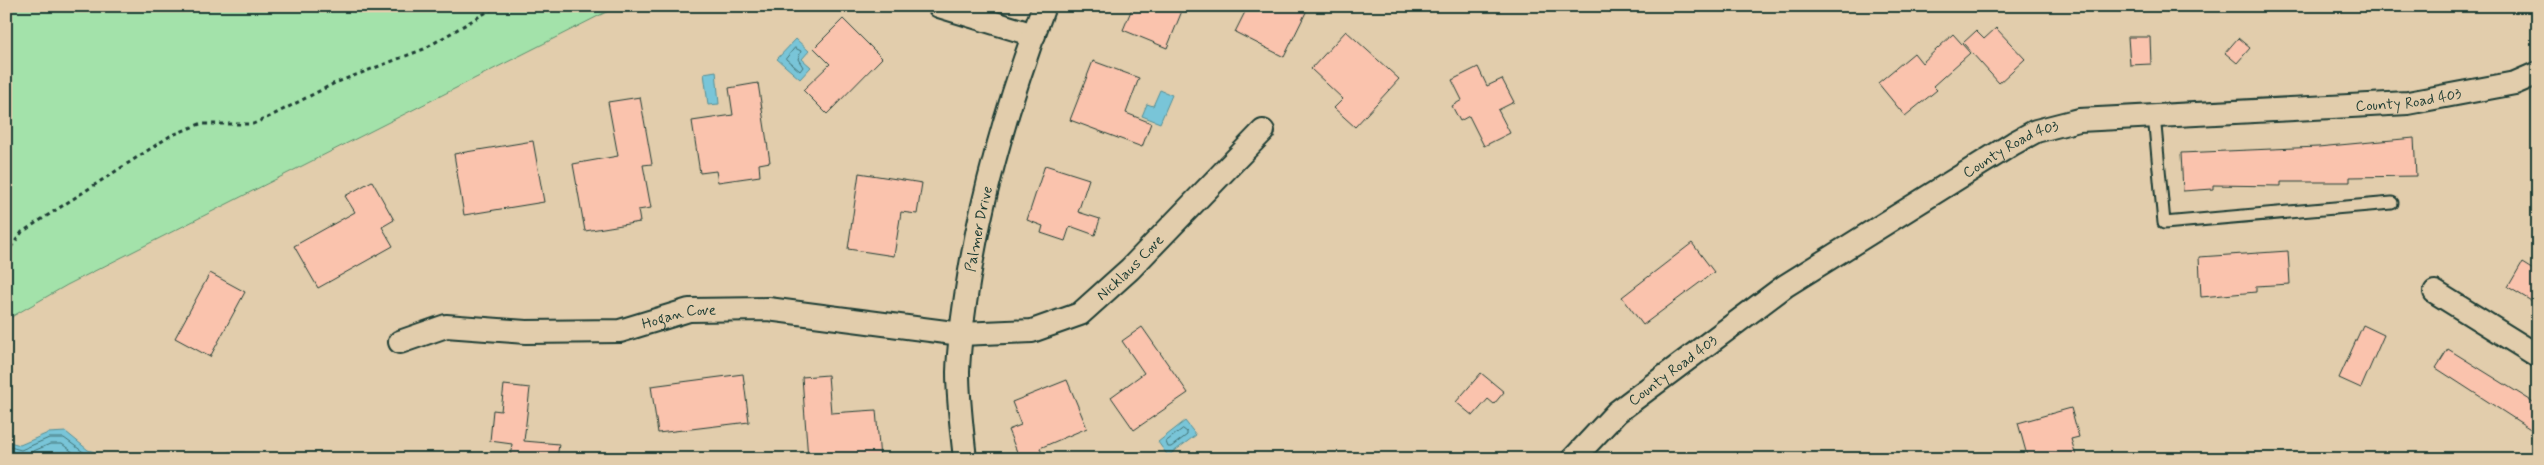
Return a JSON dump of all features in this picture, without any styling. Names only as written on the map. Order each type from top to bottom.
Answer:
[{"type":"street","points":[[940,6],[1034,35]]},
{"type":"street","name":"Palmer Drive","points":[[965,459],[958,373],[961,334],[983,202],[1022,69],[1044,6]]},
{"type":"street","name":"County Road 403","points":[[1573,459],[1617,412],[1786,286],[2036,131],[2079,120],[2408,103],[2515,83],[2538,74]]},
{"type":"street","name":"Nicklaus Cove","points":[[961,334],[1032,331],[1080,314],[1130,269],[1263,132]]},
{"type":"street","points":[[2435,292],[2538,356]]},
{"type":"street","name":"Hogan Cove","points":[[400,342],[446,326],[526,332],[620,331],[689,310],[768,309],[961,334]]},
{"type":"lane","points":[[2154,115],[2164,223],[2392,203]]},
{"type":"path","points":[[6,254],[22,232],[87,192],[170,136],[200,124],[253,124],[335,83],[424,49],[497,6]]},
{"type":"green space","points":[[6,6],[618,6],[67,285],[6,320]]},
{"type":"water","points":[[796,39],[809,51],[802,59],[811,67],[800,79],[777,59]]},
{"type":"water","points":[[716,71],[719,104],[708,105],[704,73]]},
{"type":"water","points":[[1160,90],[1172,95],[1160,123],[1142,116],[1147,104],[1153,106]]},
{"type":"water","points":[[1185,421],[1196,435],[1168,456],[1158,442]]},
{"type":"water","points":[[66,432],[88,450],[119,459],[6,459],[6,441],[20,445],[48,433]]},
{"type":"water","points":[[229,452],[254,454],[251,459],[218,459]]},
{"type":"building","points":[[1133,6],[1184,6],[1167,48],[1123,30]]},
{"type":"building","points":[[1248,6],[1309,6],[1284,57],[1235,32]]},
{"type":"building","points":[[843,19],[882,58],[827,114],[803,90],[830,64],[814,48]]},
{"type":"building","points":[[1996,28],[2025,59],[1999,83],[1963,43],[1976,31],[1984,39]]},
{"type":"building","points":[[1346,31],[1399,79],[1355,127],[1334,108],[1343,99],[1311,69]]},
{"type":"building","points":[[1953,34],[1970,53],[1933,86],[1937,90],[1905,116],[1878,83],[1914,53],[1922,63]]},
{"type":"building","points":[[2128,37],[2150,37],[2151,64],[2130,65]]},
{"type":"building","points":[[2238,38],[2250,48],[2237,63],[2225,53]]},
{"type":"building","points":[[1093,61],[1139,78],[1126,113],[1151,123],[1142,147],[1070,120]]},
{"type":"building","points":[[1478,67],[1487,86],[1502,79],[1514,102],[1498,110],[1510,133],[1484,146],[1469,116],[1460,121],[1452,106],[1462,100],[1452,80]]},
{"type":"building","points":[[758,83],[770,162],[759,164],[760,176],[718,182],[716,171],[700,173],[692,121],[733,115],[729,88]]},
{"type":"building","points":[[640,97],[652,164],[643,165],[651,208],[638,210],[640,222],[585,231],[573,164],[618,156],[608,102]]},
{"type":"building","points":[[2414,138],[2416,176],[2350,177],[2350,182],[2281,182],[2281,186],[2213,185],[2213,189],[2183,191],[2181,153],[2318,147]]},
{"type":"building","points":[[533,141],[544,202],[464,215],[454,154]]},
{"type":"building","points":[[1045,165],[1089,179],[1078,212],[1100,219],[1095,235],[1070,226],[1065,241],[1041,233],[1043,226],[1027,220]]},
{"type":"building","points":[[859,173],[922,183],[917,214],[901,212],[894,256],[848,249]]},
{"type":"building","points":[[372,181],[394,220],[382,227],[393,246],[318,288],[294,246],[355,212],[345,196]]},
{"type":"building","points":[[1692,243],[1714,272],[1643,325],[1622,297]]},
{"type":"building","points":[[2288,251],[2290,284],[2256,286],[2256,292],[2201,297],[2199,257]]},
{"type":"building","points":[[2522,263],[2538,273],[2538,305],[2508,287]]},
{"type":"building","points":[[210,273],[245,292],[210,357],[175,338]]},
{"type":"building","points":[[2363,325],[2384,335],[2361,388],[2339,378]]},
{"type":"building","points":[[1142,327],[1188,393],[1134,430],[1111,397],[1144,373],[1122,341]]},
{"type":"building","points":[[2448,349],[2538,405],[2538,434],[2436,368]]},
{"type":"building","points":[[1481,373],[1504,392],[1494,404],[1488,399],[1473,416],[1456,402]]},
{"type":"building","points":[[743,374],[749,422],[658,433],[651,386]]},
{"type":"building","points":[[828,375],[831,413],[876,410],[880,459],[808,459],[802,377]]},
{"type":"building","points":[[1067,380],[1087,428],[1040,448],[1044,459],[1020,459],[1008,430],[1021,425],[1012,402]]},
{"type":"building","points":[[504,385],[530,388],[524,441],[559,444],[557,459],[510,459],[512,444],[490,441],[493,410],[501,411]]},
{"type":"building","points":[[2071,408],[2079,437],[2071,439],[2077,459],[2028,459],[2018,423]]}]
